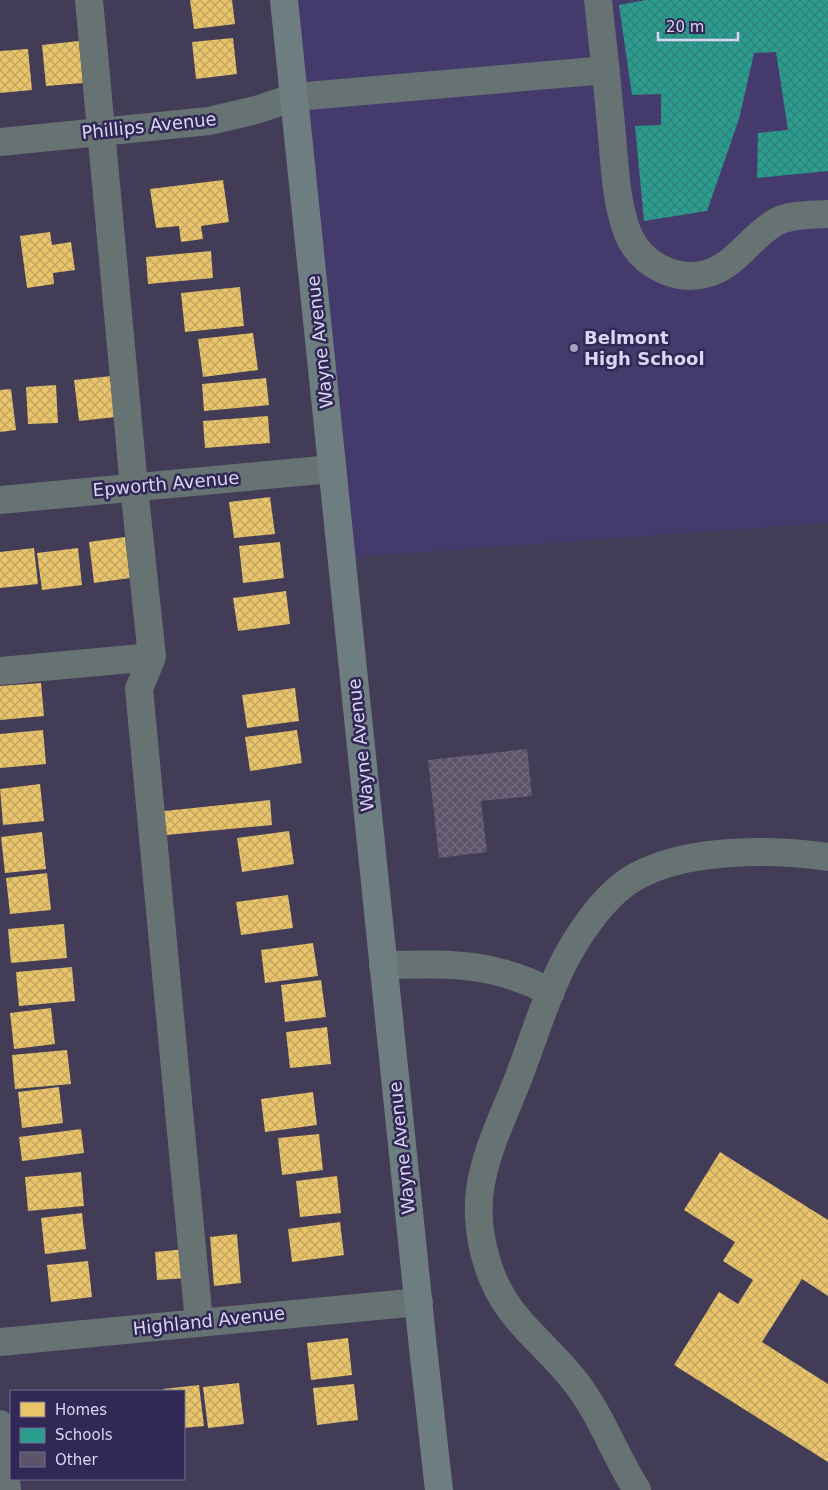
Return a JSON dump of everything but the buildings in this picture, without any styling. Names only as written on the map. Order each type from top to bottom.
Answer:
[{"type":"main road","name":"Wayne Avenue","points":[[284,0],[439,1490]]},
{"type":"street","points":[[89,0],[103,132],[134,487],[152,657],[139,689],[198,1322]]},
{"type":"street","points":[[598,0],[618,199],[629,235],[646,260],[667,273],[688,275],[710,273],[736,257],[754,239],[776,222],[800,216],[828,214]]},
{"type":"street","name":"Phillips Avenue","points":[[0,142],[209,121],[256,110],[295,97],[606,70]]},
{"type":"street","name":"Epworth Avenue","points":[[0,500],[332,469]]},
{"type":"street","points":[[0,670],[152,657]]},
{"type":"street","points":[[637,1490],[622,1466],[599,1416],[574,1380],[514,1317],[499,1295],[486,1261],[481,1229],[480,1191],[487,1159],[551,992],[583,930],[614,894],[636,876],[668,864],[701,857],[747,853],[806,854],[828,857]]},
{"type":"street","points":[[383,965],[464,964],[496,970],[551,992]]},
{"type":"street","name":"Highland Avenue","points":[[0,1342],[419,1302]]},
{"type":"street","points":[[0,1424],[7,1490]]},
{"type":"shaded area","name":"Belmont High School","points":[[284,0],[828,0],[828,523],[341,558]]},
{"type":"place","name":"Belmont High School","points":[[574,348]]}]
